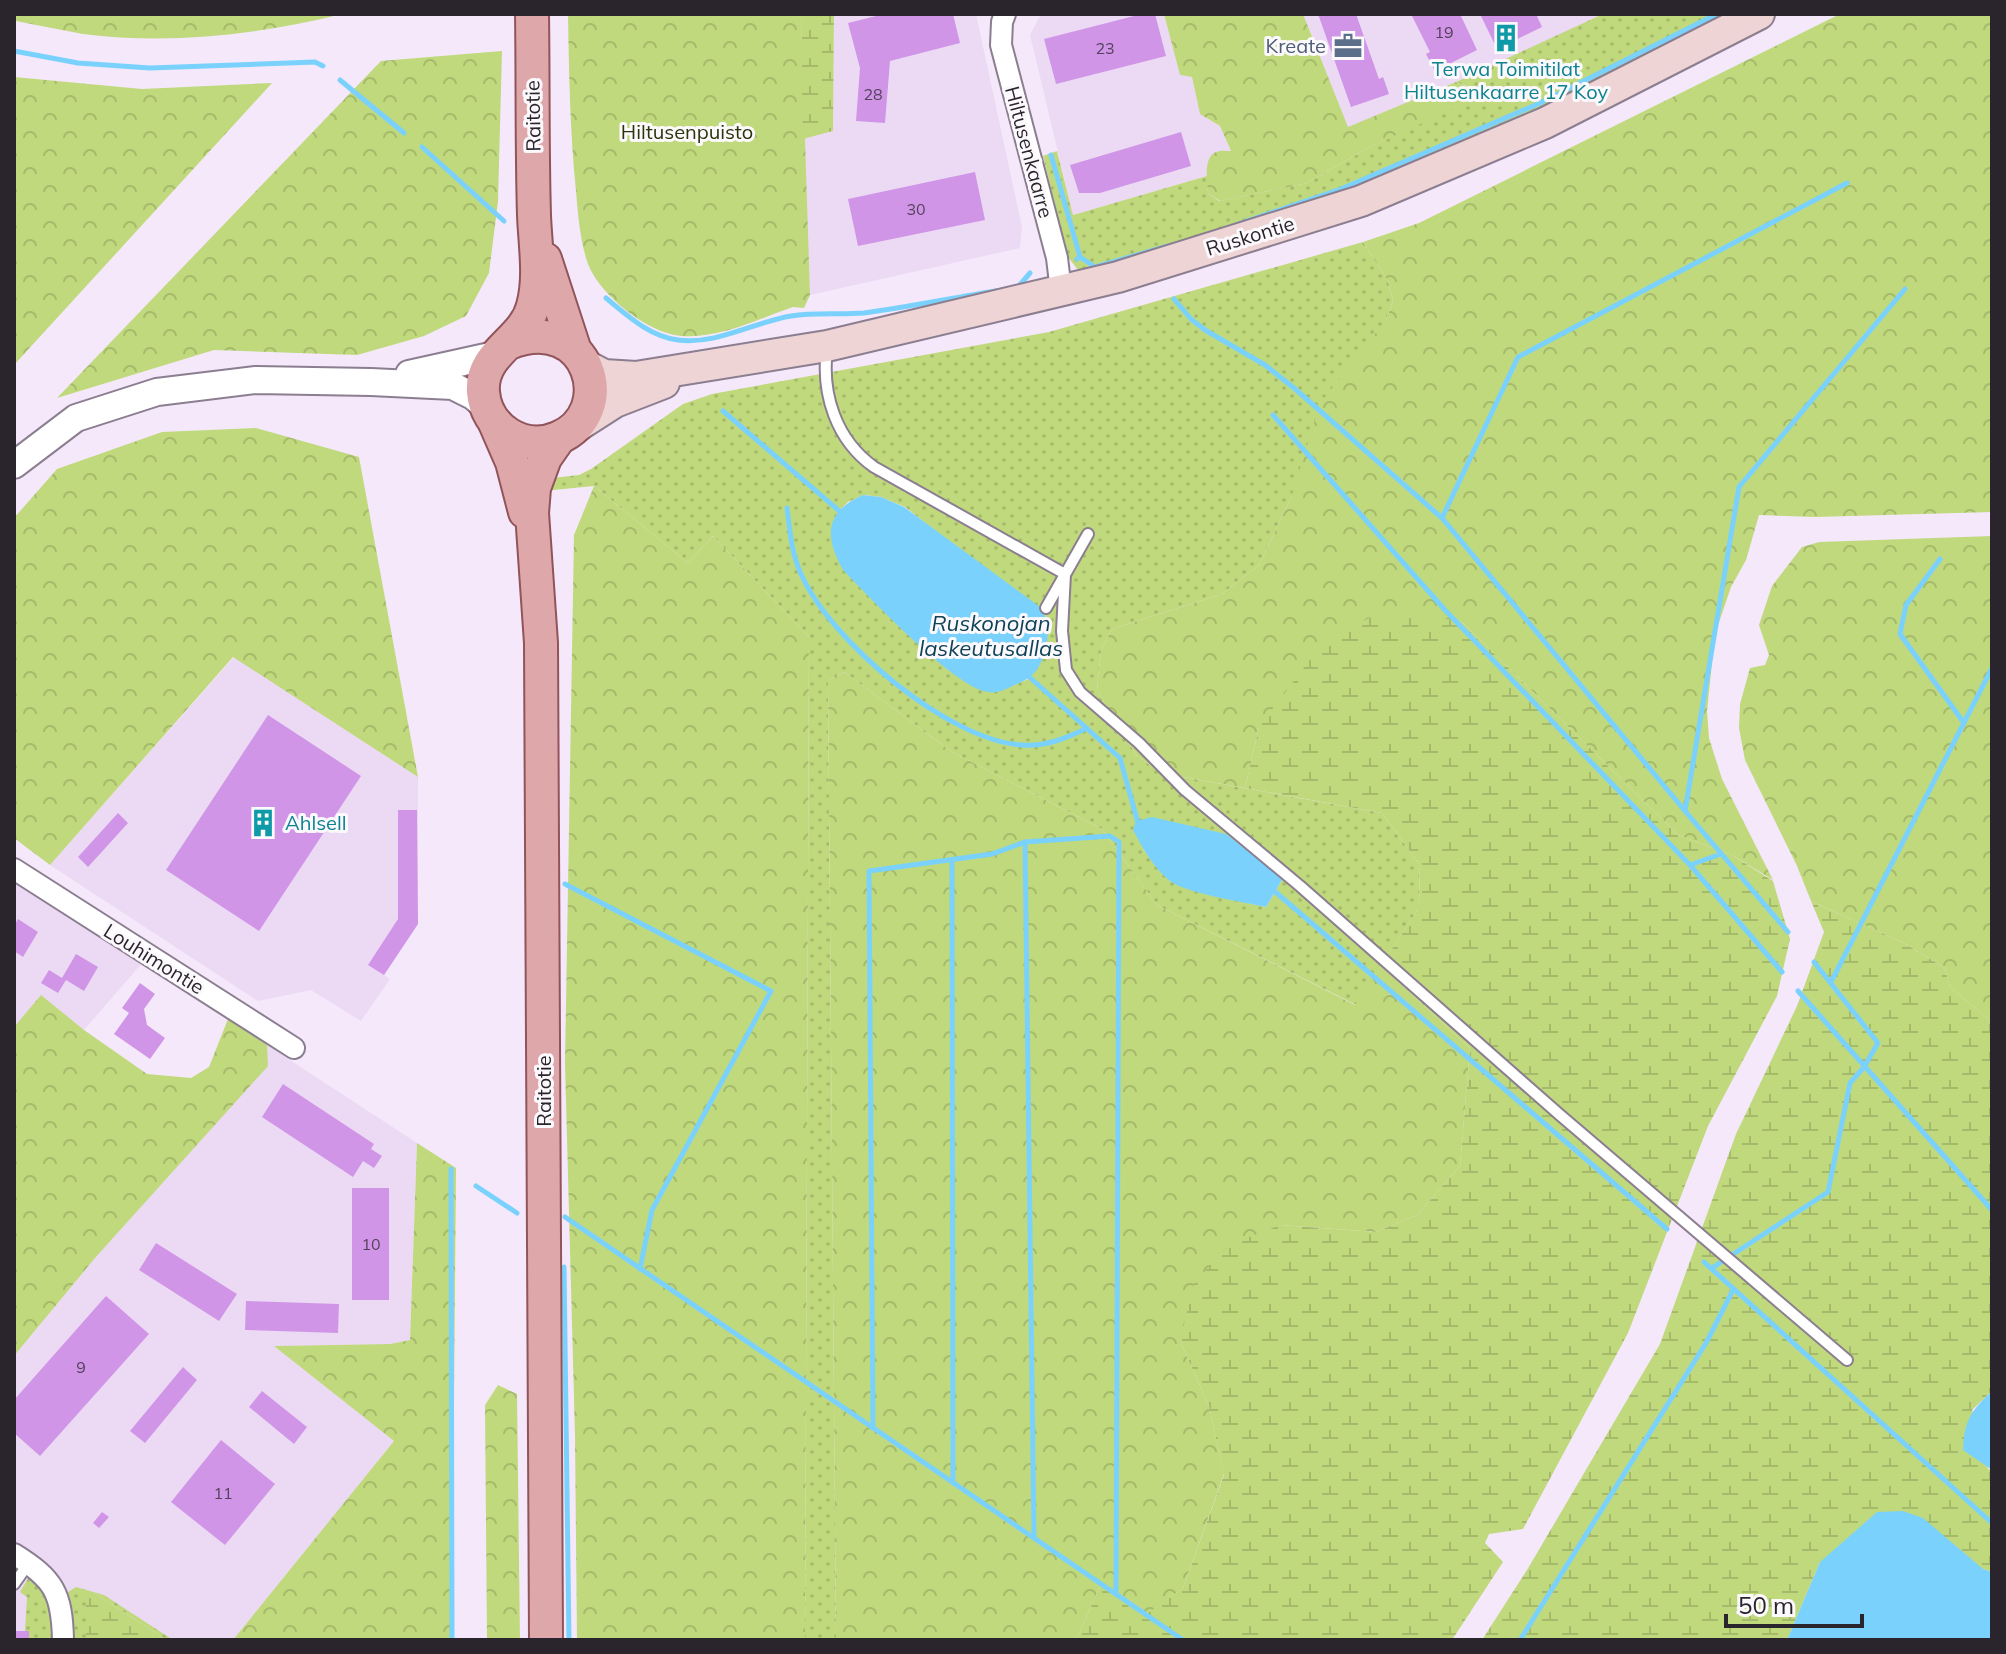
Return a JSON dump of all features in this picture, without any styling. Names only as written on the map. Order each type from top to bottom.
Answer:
[{"type":"main road","name":"Raitotie","points":[[502,349],[521,332],[534,303],[532,14]]},
{"type":"main road","name":"Ruskontie","points":[[580,358],[604,375],[636,377],[827,346],[1118,277],[1361,201],[1545,123],[1759,14]]},
{"type":"main road","name":"Raitotie","points":[[534,217],[553,287],[580,358]]},
{"type":"main road","points":[[544,335],[562,341],[580,358],[590,382],[590,399],[584,415],[566,433],[543,443],[526,442],[508,435],[490,415],[483,389],[486,371],[502,349],[526,336],[544,335]]},
{"type":"main road","name":"Ruskontie","points":[[566,433],[615,402],[708,366]]},
{"type":"main road","name":"Raitotie","points":[[490,415],[512,462],[534,542]]},
{"type":"main road","name":"Raitotie","points":[[546,1640],[543,761],[541,643],[532,513],[537,474],[566,433]]},
{"type":"street","name":"Hiltusenkaarre","points":[[1005,14],[1001,45],[1057,258],[1061,291]]},
{"type":"street","points":[[371,382],[502,349]]},
{"type":"street","points":[[14,465],[76,418],[157,392],[256,380],[453,386],[473,396],[490,415]]},
{"type":"street","name":"Louhimontie","points":[[14,869],[294,1048]]},
{"type":"street","points":[[21,1559],[56,1582],[63,1640]]},
{"type":"lane","points":[[827,346],[824,372],[832,411],[846,441],[857,454],[874,467],[1065,574]]},
{"type":"lane","points":[[1046,608],[1088,534]]},
{"type":"lane","points":[[1065,574],[1062,631],[1066,670],[1080,692],[1139,743],[1185,790],[1847,1360]]},
{"type":"lane","points":[[14,1584],[21,1559]]},
{"type":"shaded area","points":[[834,14],[976,14],[1022,227],[1020,248],[810,295],[803,139],[833,130]]},
{"type":"shaded area","points":[[1041,14],[1164,14],[1180,75],[1192,77],[1200,114],[1220,126],[1231,152],[1208,165],[1207,176],[1073,215],[1030,35]]},
{"type":"shaded area","points":[[1303,14],[1603,14],[1496,66],[1348,128]]},
{"type":"shaded area","points":[[234,657],[418,777],[418,924],[384,975],[390,979],[361,1021],[311,990],[258,1001],[50,865]]},
{"type":"shaded area","points":[[14,881],[142,963],[84,1030],[41,996],[14,1027]]},
{"type":"shaded area","points":[[267,1045],[417,1143],[410,1340],[390,1344],[275,1346],[394,1441],[233,1640],[167,1640],[96,1594],[86,1594],[86,1640],[14,1640],[14,1356],[95,1258],[267,1066]]},
{"type":"green space","points":[[14,14],[342,14],[246,32],[148,38],[74,32],[16,21]]},
{"type":"green space","name":"Hiltusenpuisto","points":[[568,14],[801,14],[810,295],[804,308],[793,307],[724,331],[681,336],[640,320],[603,288],[588,264],[579,219],[571,125]]},
{"type":"green space","points":[[801,14],[834,14],[833,131],[803,139]]},
{"type":"green space","points":[[1164,14],[1303,14],[1348,127],[1456,82],[1486,94],[1368,148],[1307,183],[1220,201],[1208,193],[1207,164],[1216,152],[1231,151],[1220,126],[1200,114],[1192,77],[1180,75]]},
{"type":"green space","points":[[1603,14],[1735,14],[1543,111],[1346,195],[1088,274],[1078,270],[1068,257],[1043,156],[1057,151],[1073,215],[1207,176],[1208,193],[1219,201],[1307,183],[1368,148],[1485,93],[1456,82]]},
{"type":"green space","points":[[1840,14],[1992,14],[1992,512],[1815,517],[1759,515],[1746,560],[1731,587],[1715,634],[1707,711],[1709,738],[1722,779],[1773,880],[1732,855],[1678,835],[1460,620],[1437,620],[1259,727],[1245,788],[1161,773],[1136,755],[1097,690],[1101,651],[1112,629],[1222,594],[1259,565],[1291,498],[1320,403],[1386,320],[1393,301],[1388,281],[1363,242],[1419,223]]},
{"type":"green space","points":[[502,51],[498,201],[489,273],[466,316],[424,336],[357,355],[214,350],[57,398],[381,61]]},
{"type":"green space","points":[[14,77],[142,89],[272,83],[14,365]]},
{"type":"green space","points":[[1363,242],[1388,281],[1393,301],[1259,565],[1222,594],[1112,629],[1101,651],[1097,690],[1136,755],[1161,773],[1382,813],[1419,864],[1420,906],[1356,1005],[1157,905],[1102,829],[952,752],[844,672],[828,681],[836,1640],[805,1640],[809,637],[713,536],[688,563],[594,486],[543,491],[544,479],[579,475],[591,469],[683,404],[712,394],[1049,332]],"holes":[[[864,495],[881,497],[905,507],[970,558],[1031,678],[996,692],[839,511],[848,502]],[[1143,849],[1283,878],[1266,907],[1203,893],[1170,881]]]},
{"type":"green space","points":[[256,428],[359,457],[418,777],[233,657],[50,865],[14,838],[14,518],[57,469],[162,432]]},
{"type":"green space","points":[[594,486],[688,563],[713,536],[809,637],[805,1640],[577,1640],[565,1064],[574,535]]},
{"type":"green space","points":[[1992,536],[1992,1022],[1950,987],[1945,968],[1904,943],[1811,901],[1745,760],[1739,728],[1740,704],[1750,668],[1765,665],[1769,655],[1759,625],[1772,586],[1802,547],[1819,542]]},
{"type":"green space","points":[[1376,614],[1460,620],[1678,835],[1732,855],[1773,881],[1790,939],[1777,996],[1708,1126],[1628,1333],[1523,1529],[1489,1534],[1485,1543],[1503,1562],[1452,1640],[1076,1640],[1101,1584],[1142,1617],[1183,1588],[1224,1475],[1209,1406],[1180,1341],[1194,1283],[1229,1245],[1280,1225],[1376,1232],[1417,1215],[1460,1166],[1470,1048],[1381,966],[1420,906],[1419,864],[1382,813],[1245,788],[1259,727],[1321,645]]},
{"type":"green space","points":[[844,672],[952,752],[1102,829],[1157,905],[1355,1005],[1381,966],[1470,1048],[1460,1166],[1417,1215],[1376,1232],[1280,1225],[1180,1341],[1209,1406],[1224,1474],[1183,1588],[1142,1618],[1101,1584],[1076,1640],[836,1640],[828,681]]},
{"type":"green space","points":[[1811,901],[1904,943],[1945,968],[1950,987],[1992,1022],[1992,1391],[1972,1410],[1988,1469],[1992,1470],[1992,1572],[1983,1569],[1820,1562],[1787,1640],[1482,1640],[1527,1570],[1660,1344],[1736,1134],[1797,1006],[1824,932]]},
{"type":"green space","points":[[41,995],[147,1074],[191,1078],[209,1067],[228,1019],[267,1045],[268,1066],[95,1258],[14,1356],[14,1027]]},
{"type":"green space","points":[[417,1143],[456,1168],[452,1640],[233,1640],[394,1441],[274,1346],[390,1344],[410,1340]]},
{"type":"green space","points":[[498,1385],[517,1394],[520,1640],[487,1640],[485,1405]]},
{"type":"green space","points":[[29,1577],[45,1598],[55,1640],[29,1640],[29,1631],[25,1631],[27,1597],[20,1592]]},
{"type":"green space","points":[[76,1587],[104,1595],[173,1640],[167,1640],[96,1594],[86,1594],[86,1640],[73,1640],[73,1611],[68,1592]]},
{"type":"green space","points":[[86,1594],[96,1594],[167,1640],[86,1640]]},
{"type":"water","name":"Ruskonojan laskeutusallas","points":[[863,495],[881,497],[904,507],[1040,607],[1046,620],[1047,640],[1042,660],[1032,675],[995,692],[973,687],[912,639],[843,570],[833,546],[832,526],[841,509]]},
{"type":"water","points":[[1152,817],[1226,834],[1283,878],[1266,907],[1202,894],[1170,881],[1154,864],[1133,830],[1136,821]]},
{"type":"water","points":[[1992,1391],[1992,1470],[1963,1450],[1970,1417]]},
{"type":"water","points":[[1903,1511],[1923,1518],[1983,1569],[1992,1572],[1992,1640],[1787,1640],[1820,1562],[1877,1512]]},
{"type":"building","points":[[884,14],[953,14],[960,43],[890,61],[885,123],[856,121],[860,68],[848,23]]},
{"type":"building","points":[[1142,14],[1155,14],[1166,56],[1056,84],[1044,39]]},
{"type":"building","name":"Kreate","points":[[1318,14],[1356,14],[1379,79],[1383,77],[1389,94],[1351,107]]},
{"type":"building","points":[[1411,14],[1460,14],[1477,50],[1435,71],[1426,54],[1430,52]]},
{"type":"building","name":"Terwa Toimitilat Hiltusenkaarre 17 Koy","points":[[1480,14],[1536,14],[1542,27],[1497,49]]},
{"type":"building","points":[[1181,132],[1191,166],[1100,193],[1079,193],[1070,165]]},
{"type":"building","points":[[975,172],[985,220],[858,246],[848,199]]},
{"type":"building","name":"Ahlsell","points":[[268,715],[361,776],[259,931],[166,870]]},
{"type":"building","points":[[398,810],[417,810],[418,924],[384,975],[368,965],[398,919]]},
{"type":"building","points":[[118,813],[128,823],[88,867],[78,857]]},
{"type":"building","points":[[18,919],[38,932],[23,957],[14,951],[14,926]]},
{"type":"building","points":[[76,954],[98,967],[84,991],[66,980],[58,993],[41,983],[49,970],[62,978]]},
{"type":"building","points":[[140,983],[155,994],[144,1009],[147,1025],[165,1038],[150,1059],[114,1034],[129,1013],[122,1008]]},
{"type":"building","points":[[283,1084],[374,1144],[371,1149],[382,1156],[374,1168],[363,1161],[353,1177],[262,1117]]},
{"type":"building","points":[[352,1188],[389,1188],[389,1300],[352,1300]]},
{"type":"building","points":[[156,1243],[237,1294],[219,1321],[139,1270]]},
{"type":"building","points":[[106,1296],[149,1334],[40,1456],[14,1433],[14,1400]]},
{"type":"building","points":[[246,1301],[339,1304],[338,1333],[245,1330]]},
{"type":"building","points":[[183,1367],[197,1380],[145,1443],[130,1431]]},
{"type":"building","points":[[262,1391],[307,1427],[294,1444],[249,1407]]},
{"type":"building","points":[[221,1440],[275,1484],[225,1545],[171,1502]]},
{"type":"building","points":[[102,1512],[109,1517],[99,1528],[93,1523]]},
{"type":"building","points":[[14,1631],[29,1631],[29,1640],[14,1640]]},
{"type":"waterway","points":[[1235,225],[1341,189],[1540,103],[1717,14]]},
{"type":"waterway","points":[[14,51],[78,63],[150,68],[315,62],[323,66]]},
{"type":"waterway","points":[[340,80],[404,133]]},
{"type":"waterway","points":[[422,147],[504,221]]},
{"type":"waterway","points":[[1051,155],[1080,257]]},
{"type":"waterway","points":[[1442,518],[1518,357],[1847,183]]},
{"type":"waterway","points":[[1077,259],[1080,257],[1095,267],[1168,246]]},
{"type":"waterway","points":[[1014,288],[1030,273]]},
{"type":"waterway","points":[[1685,811],[1739,487],[1905,289]]},
{"type":"waterway","points":[[606,298],[648,330],[667,338],[693,341],[791,316],[864,313],[996,291]]},
{"type":"waterway","points":[[1174,299],[1205,330],[1265,365],[1294,388],[1442,518],[1788,932]]},
{"type":"waterway","points":[[723,411],[844,515]]},
{"type":"waterway","points":[[1273,415],[1445,610],[1690,865],[1782,972]]},
{"type":"waterway","points":[[787,508],[795,558],[816,600],[864,656],[927,707],[960,726],[992,739],[1022,745],[1047,743],[1087,728]]},
{"type":"waterway","points":[[1940,559],[1906,605],[1900,634],[1964,723]]},
{"type":"waterway","points":[[1831,982],[1992,668]]},
{"type":"waterway","points":[[1026,674],[1120,758],[1138,823]]},
{"type":"waterway","points":[[873,1428],[869,871],[992,854],[1025,842],[1110,836],[1119,842],[1116,1594]]},
{"type":"waterway","points":[[1025,842],[1034,1537]]},
{"type":"waterway","points":[[1690,865],[1721,854]]},
{"type":"waterway","points":[[952,860],[953,1483]]},
{"type":"waterway","points":[[565,884],[771,991],[652,1210],[640,1269]]},
{"type":"waterway","points":[[1272,889],[1667,1229]]},
{"type":"waterway","points":[[1712,1268],[1828,1192],[1850,1083],[1878,1043],[1814,962]]},
{"type":"waterway","points":[[1798,991],[1992,1210]]},
{"type":"waterway","points":[[451,1169],[452,1640]]},
{"type":"waterway","points":[[476,1186],[517,1213]]},
{"type":"waterway","points":[[565,1217],[1183,1640]]},
{"type":"waterway","points":[[1704,1262],[1992,1523]]},
{"type":"waterway","points":[[564,1267],[569,1640]]},
{"type":"waterway","points":[[1520,1640],[1706,1343],[1733,1290]]},
{"type":"place","name":"Terwa Toimitilat Hiltusenkaarre 17 Koy","points":[[1506,38]]},
{"type":"place","name":"Kreate","points":[[1348,46]]},
{"type":"place","name":"Ahlsell","points":[[263,823]]}]
